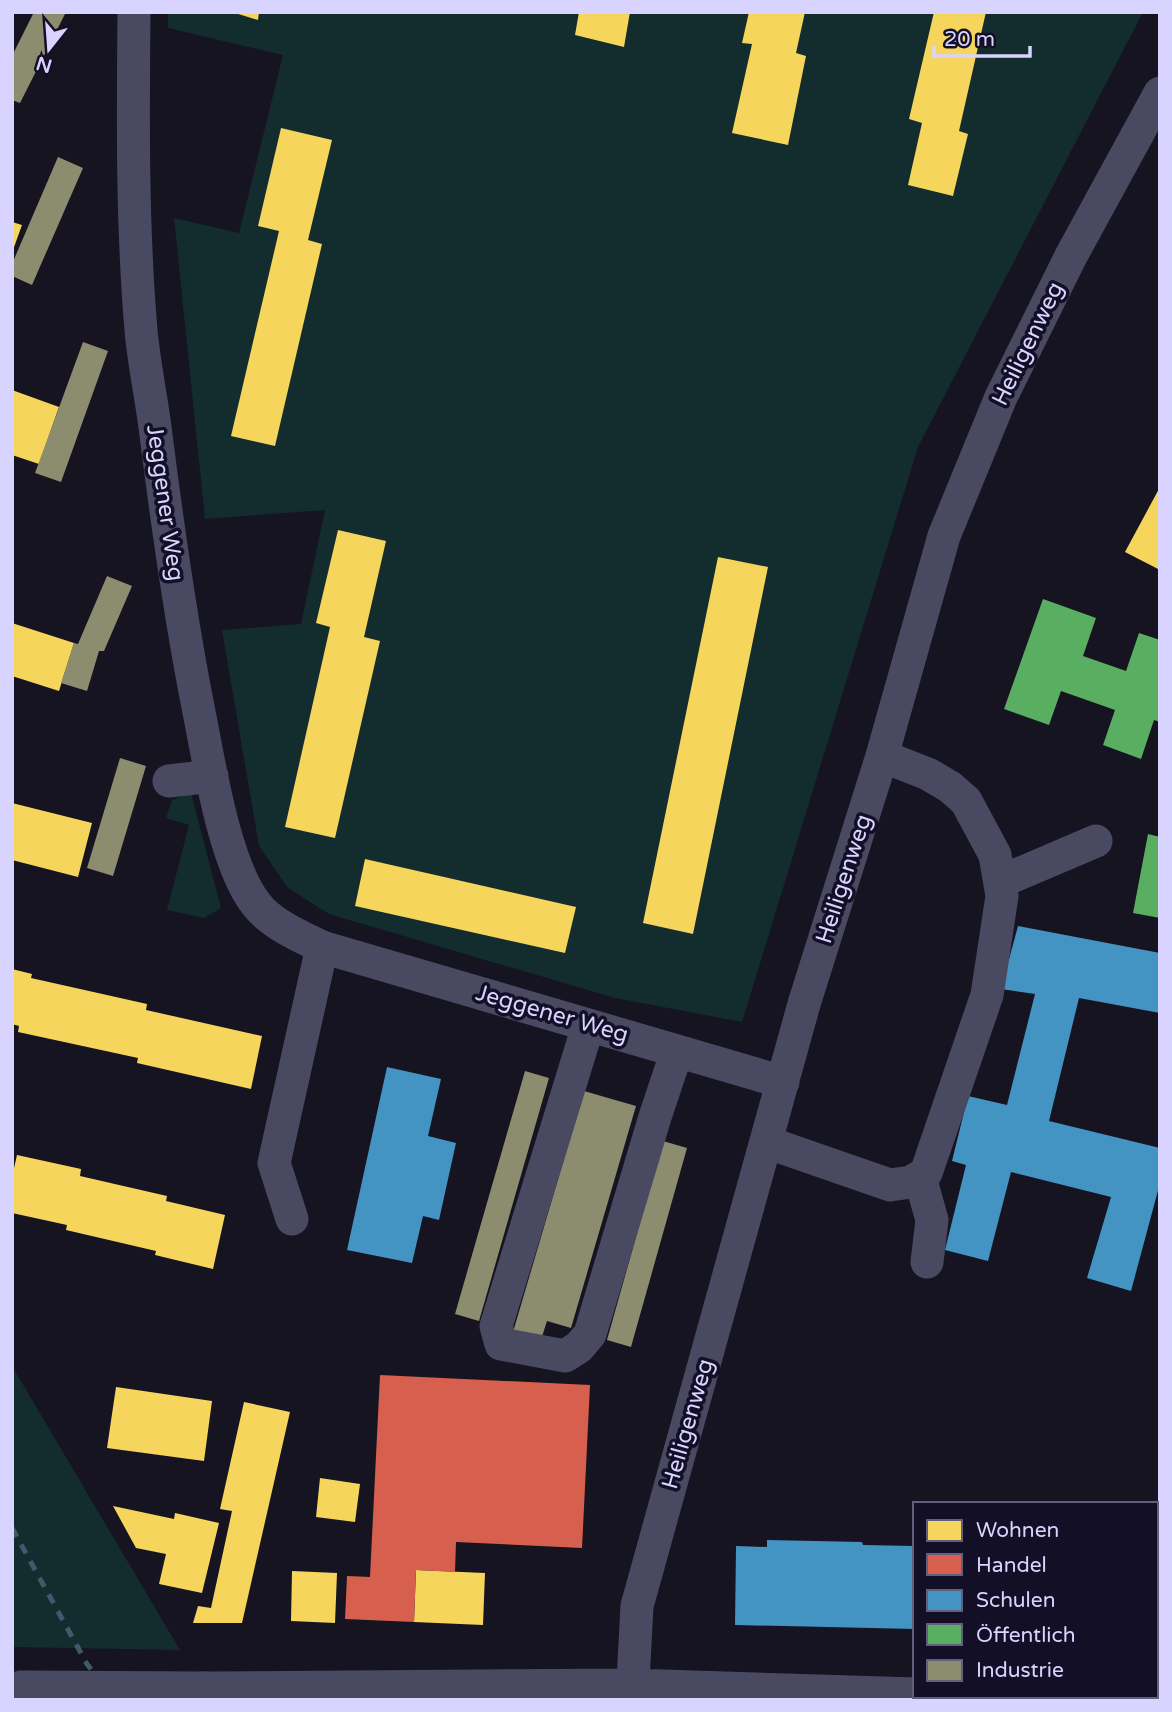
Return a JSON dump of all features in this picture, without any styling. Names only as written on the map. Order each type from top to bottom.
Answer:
[{"type":"street","name":"Jeggener Weg","points":[[134,12],[135,236],[141,332],[182,626],[212,776],[231,849],[242,880],[257,905],[287,930],[322,947],[783,1082]]},
{"type":"street","name":"Heiligenweg","points":[[632,1693],[637,1606],[804,1004],[882,756],[944,536],[1001,397],[1071,256],[1160,93]]},
{"type":"street","points":[[766,1142],[890,1185],[911,1182],[920,1177],[926,1173],[987,995],[1002,896],[995,855],[966,801],[950,787],[928,774],[882,756]]},
{"type":"street","points":[[169,781],[212,776]]},
{"type":"street","points":[[1000,882],[1096,841]]},
{"type":"street","points":[[292,1219],[274,1163],[322,947]]},
{"type":"street","points":[[588,1026],[496,1326],[501,1344],[565,1356],[579,1347],[590,1334],[654,1117],[677,1051]]},
{"type":"street","points":[[920,1177],[932,1220],[927,1262]]},
{"type":"street","points":[[17,1687],[913,1694]]},
{"type":"street","points":[[1062,1698],[1121,1700]]},
{"type":"green space","points":[[168,12],[1143,12],[918,447],[742,1022],[615,998],[329,914],[288,888],[259,846],[222,630],[301,624],[325,510],[205,519],[174,218],[239,233],[283,55],[168,28]]},
{"type":"green space","points":[[191,793],[221,908],[204,918],[167,910],[189,825],[166,818],[172,800]]},
{"type":"green space","points":[[12,1366],[180,1650],[12,1647]]},
{"type":"building: Wohnen","points":[[232,12],[259,12],[258,20]]},
{"type":"building: Wohnen","points":[[579,12],[630,12],[624,47],[575,35]]},
{"type":"building: Wohnen","points":[[749,12],[805,12],[796,53],[806,56],[788,145],[732,133],[752,44],[742,43]]},
{"type":"building: Wohnen","points":[[934,12],[986,12],[959,131],[968,134],[953,196],[908,185],[922,123],[909,119]]},
{"type":"building: Wohnen","points":[[281,128],[332,140],[308,240],[322,244],[275,446],[231,436],[279,231],[258,226]]},
{"type":"building: Wohnen","points":[[12,222],[22,225],[13,250],[12,250]]},
{"type":"building: Wohnen","points":[[12,390],[59,407],[39,464],[12,455]]},
{"type":"building: Wohnen","points":[[1160,487],[1160,570],[1125,552]]},
{"type":"building: Wohnen","points":[[338,530],[386,541],[364,637],[380,641],[335,838],[285,827],[330,627],[316,623]]},
{"type":"building: Wohnen","points":[[718,557],[768,567],[693,934],[643,923]]},
{"type":"building: Wohnen","points":[[12,623],[74,643],[59,691],[12,676]]},
{"type":"building: Wohnen","points":[[12,803],[92,823],[78,877],[12,860]]},
{"type":"building: Wohnen","points":[[365,859],[576,907],[565,953],[355,906]]},
{"type":"building: Wohnen","points":[[12,969],[32,974],[31,978],[147,1004],[146,1010],[262,1036],[251,1089],[137,1063],[138,1058],[18,1032],[19,1026],[12,1024]]},
{"type":"building: Wohnen","points":[[17,1155],[81,1169],[80,1176],[167,1196],[166,1201],[225,1215],[213,1269],[155,1255],[156,1251],[66,1230],[67,1225],[12,1213],[12,1177]]},
{"type":"building: Wohnen","points":[[116,1387],[212,1401],[204,1461],[107,1448]]},
{"type":"building: Wohnen","points":[[244,1402],[290,1412],[242,1623],[193,1623],[198,1606],[211,1608],[232,1511],[220,1509]]},
{"type":"building: Wohnen","points":[[320,1478],[360,1484],[355,1522],[316,1517]]},
{"type":"building: Wohnen","points":[[113,1506],[174,1519],[175,1513],[219,1523],[202,1593],[159,1584],[166,1554],[136,1548]]},
{"type":"building: Wohnen","points":[[416,1570],[485,1573],[483,1625],[414,1622]]},
{"type":"building: Wohnen","points":[[292,1571],[337,1573],[335,1623],[291,1621]]},
{"type":"building: Wohnen","points":[[1158,1620],[1160,1620],[1158,1658]]},
{"type":"building: Handel","points":[[380,1375],[590,1385],[582,1548],[456,1542],[455,1572],[416,1570],[414,1622],[345,1619],[347,1576],[370,1577]]},
{"type":"building: Schulen","points":[[1018,926],[1160,953],[1160,1013],[1079,998],[1049,1121],[1160,1148],[1160,1183],[1131,1291],[1087,1278],[1111,1197],[1011,1172],[988,1261],[945,1250],[966,1165],[952,1161],[968,1096],[1007,1105],[1035,994],[1001,989]]},
{"type":"building: Schulen","points":[[387,1067],[441,1079],[428,1136],[456,1143],[439,1220],[423,1216],[412,1263],[347,1250]]},
{"type":"building: Schulen","points":[[767,1540],[913,1546],[913,1629],[735,1625],[736,1546],[767,1547]]},
{"type":"building: Öffentlich","points":[[1043,599],[1096,618],[1083,656],[1126,671],[1139,633],[1160,640],[1160,722],[1154,720],[1141,759],[1103,745],[1115,710],[1061,691],[1049,725],[1004,709]]},
{"type":"building: Öffentlich","points":[[1148,834],[1160,837],[1160,918],[1133,913]]},
{"type":"building: Industrie","points":[[34,12],[66,12],[20,103],[12,100],[12,56]]},
{"type":"building: Industrie","points":[[58,157],[83,168],[32,285],[12,276],[12,264]]},
{"type":"building: Industrie","points":[[83,342],[108,351],[61,482],[35,473]]},
{"type":"building: Industrie","points":[[107,576],[132,586],[104,651],[99,651],[87,691],[61,683],[74,643],[78,644]]},
{"type":"building: Industrie","points":[[120,758],[146,766],[113,876],[87,868]]},
{"type":"building: Industrie","points":[[525,1071],[549,1078],[479,1321],[455,1314]]},
{"type":"building: Industrie","points":[[584,1091],[636,1106],[571,1328],[547,1321],[541,1340],[513,1332]]},
{"type":"building: Industrie","points":[[663,1141],[687,1148],[631,1347],[607,1340]]},
{"type":"railway","points":[[12,1528],[87,1664],[115,1700]]}]
